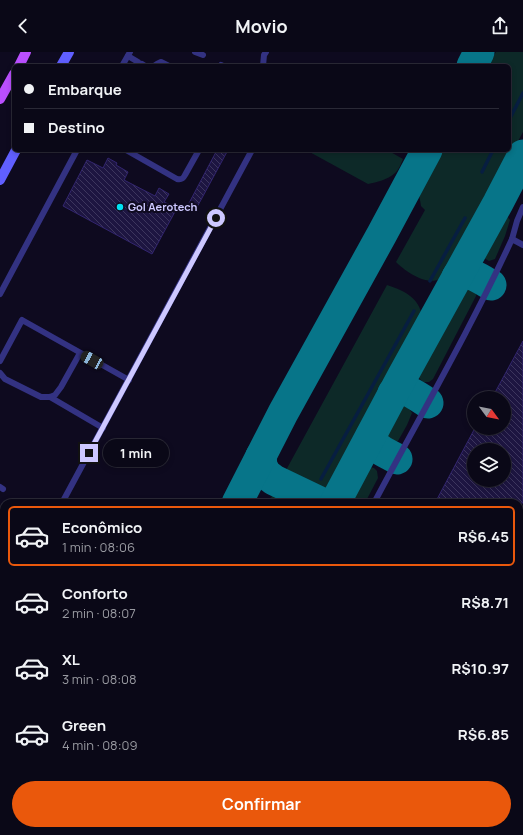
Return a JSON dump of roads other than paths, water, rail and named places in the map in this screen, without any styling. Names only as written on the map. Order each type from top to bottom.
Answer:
[{"type":"main road","points":[[20,64],[26,52]]},
{"type":"main road","points":[[0,99],[12,78]]},
{"type":"street","points":[[62,64],[69,52]]},
{"type":"street","points":[[0,180],[15,152]]},
{"type":"lane","points":[[195,52],[203,55]]},
{"type":"lane","points":[[263,64],[264,55],[266,52]]},
{"type":"lane","points":[[123,64],[129,54],[142,64]]},
{"type":"lane","points":[[0,294],[76,152]]},
{"type":"lane","points":[[130,152],[179,179],[184,178],[198,152]]},
{"type":"lane","points":[[64,499],[251,152]]},
{"type":"lane","points":[[376,499],[491,284],[512,239],[523,207]]},
{"type":"lane","points":[[512,239],[523,245]]},
{"type":"lane","points":[[0,361],[22,320],[129,380]]},
{"type":"lane","points":[[0,373],[5,379],[41,397],[50,397],[55,395],[61,387],[80,353]]},
{"type":"lane","points":[[50,397],[103,428]]},
{"type":"waterway","points":[[511,116],[523,93]]},
{"type":"waterway","points":[[482,172],[492,152]]},
{"type":"waterway","points":[[430,281],[465,218]]},
{"type":"waterway","points":[[321,479],[414,311]]},
{"type":"place","name":"Gol Aerotech","points":[[120,207]]}]
